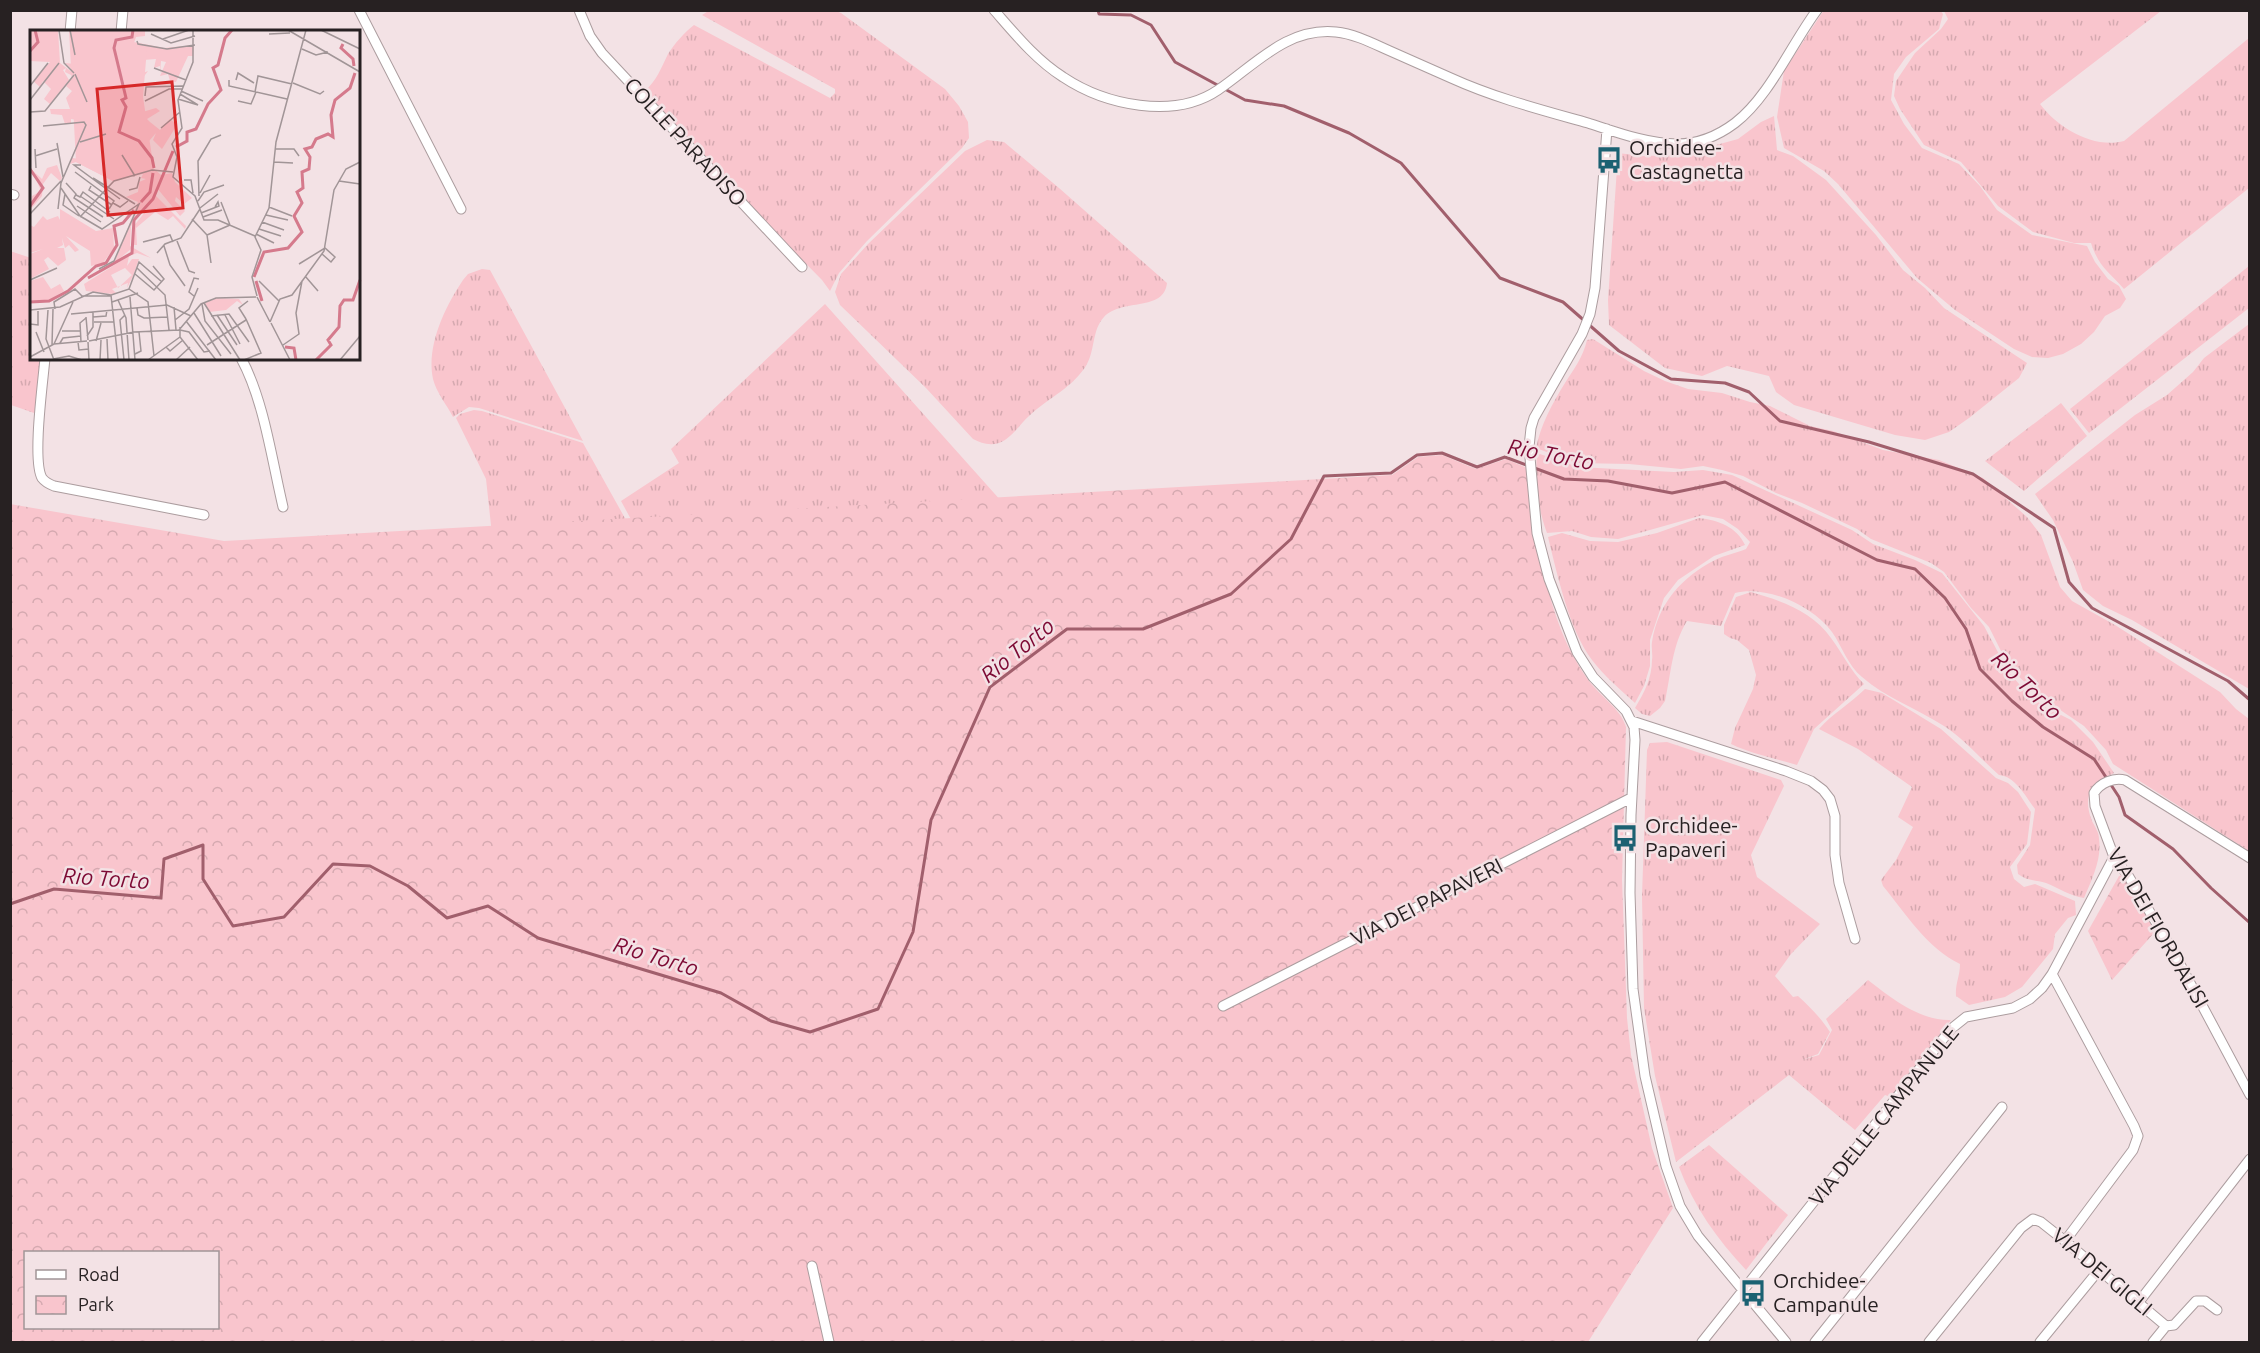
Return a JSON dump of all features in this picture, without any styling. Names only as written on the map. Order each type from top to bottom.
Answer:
[{"type":"street","points":[[70,30],[72,10]]},
{"type":"street","points":[[121,30],[123,10]]},
{"type":"street","points":[[359,10],[461,209]]},
{"type":"street","name":"COLLE PARADISO","points":[[579,10],[592,39],[606,57],[802,267]]},
{"type":"street","points":[[994,10],[1036,55],[1065,78],[1089,90],[1137,104],[1157,107],[1177,106],[1214,93],[1264,54],[1290,40],[1317,32],[1343,33],[1482,91],[1607,129],[1674,144],[1693,142],[1721,132],[1739,120],[1754,104],[1817,10]]},
{"type":"street","points":[[1607,129],[1593,304],[1584,329],[1533,422],[1530,433],[1529,459],[1540,546],[1571,638],[1581,659],[1593,677],[1632,721],[1786,771],[1811,781],[1823,790],[1830,799],[1835,816],[1835,855],[1839,883],[1856,939]]},
{"type":"street","points":[[45,360],[38,443],[39,466],[45,481],[54,486],[204,514]]},
{"type":"street","points":[[242,360],[255,393],[284,507]]},
{"type":"street","points":[[1632,721],[1635,740],[1631,798],[1632,970],[1638,1040],[1651,1107],[1671,1182],[1685,1215],[1706,1246],[1786,1342]]},
{"type":"street","name":"VIA DEI FIORDALISI","points":[[2250,858],[2129,782],[2116,778],[2099,787],[2094,793],[2094,802],[2114,857],[2173,951],[2250,1095]]},
{"type":"street","name":"VIA DEI PAPAVERI","points":[[1223,1006],[1631,798]]},
{"type":"street","name":"VIA DELLE CAMPANULE","points":[[1702,1342],[1951,1029],[1966,1017],[2004,1011],[2021,1004],[2038,991],[2052,974],[2114,857]]},
{"type":"street","points":[[2052,974],[2138,1136],[2133,1150],[2065,1241]]},
{"type":"street","points":[[1815,1342],[2002,1107]]},
{"type":"street","points":[[2138,1303],[2250,1159]]},
{"type":"street","name":"VIA DEI GIGLI","points":[[1929,1342],[2030,1219],[2036,1219],[2065,1241],[2166,1326]]},
{"type":"street","points":[[812,1266],[829,1342]]},
{"type":"street","points":[[2040,1342],[2099,1270]]},
{"type":"street","points":[[2153,1342],[2166,1326],[2174,1325],[2193,1303],[2199,1300],[2205,1300],[2217,1310]]},
{"type":"green space","points":[[710,10],[836,11],[841,13],[945,89],[968,122],[969,138],[962,148],[867,241],[839,273],[830,291],[645,91],[656,78],[668,54],[694,25],[830,98],[835,93],[835,89],[702,15]]},
{"type":"green space","points":[[1824,10],[1940,10],[1943,14],[1939,29],[1906,57],[1894,74],[1891,100],[1904,124],[1922,148],[1959,164],[1980,186],[1997,210],[2032,235],[2087,246],[2095,262],[2108,279],[2119,286],[2126,299],[2120,308],[2105,316],[2094,332],[2081,344],[2063,354],[2048,358],[2032,357],[2014,349],[1955,310],[1917,278],[1838,184],[1824,171],[1784,148],[1777,117],[1784,71]]},
{"type":"green space","points":[[1944,11],[2161,11],[2040,104],[2066,128],[2100,142],[2124,141],[2249,38],[2249,188],[2124,289],[2101,263],[2091,243],[2074,243],[2033,232],[1998,206],[1961,162],[1924,145],[1900,109],[1894,96],[1896,81],[1915,53],[1941,29],[1948,19]]},
{"type":"green space","points":[[1774,116],[1777,150],[1793,156],[1826,180],[1876,235],[1903,270],[1944,308],[2027,363],[2019,378],[1949,432],[1925,440],[1895,435],[1794,405],[1776,392],[1769,376],[1727,366],[1702,376],[1665,368],[1609,325],[1608,300],[1618,153],[1643,156],[1680,155],[1738,139],[1761,122]]},
{"type":"green space","points":[[987,140],[1004,142],[1167,283],[1164,292],[1158,298],[1112,311],[1104,317],[1097,328],[1090,358],[1082,372],[1068,386],[1029,416],[1007,438],[992,444],[973,439],[926,388],[840,305],[835,292],[841,274],[868,244],[965,151]]},
{"type":"green space","points":[[10,251],[30,258],[30,360],[42,360],[37,414],[11,405]]},
{"type":"green space","points":[[2249,266],[2249,308],[2089,433],[2070,409]]},
{"type":"green space","points":[[482,269],[490,270],[583,441],[479,408],[469,407],[453,417],[434,384],[432,353],[444,314],[463,280],[468,274]]},
{"type":"green space","points":[[825,304],[1011,512],[723,688],[621,501],[679,463],[671,449]]},
{"type":"green space","points":[[2249,324],[2249,689],[2132,620],[2103,606],[2083,590],[2073,562],[2053,520],[2035,494],[2135,415],[2167,395],[2193,372],[2204,358]]},
{"type":"green space","points":[[1593,339],[1644,371],[1665,381],[1688,389],[1722,393],[1770,406],[1810,426],[1833,431],[1883,450],[1939,460],[1983,478],[2027,517],[2041,535],[2060,587],[2072,601],[2115,625],[2220,692],[2249,719],[2249,851],[2113,764],[2106,750],[2084,726],[2041,697],[2017,675],[2008,665],[1989,627],[1971,608],[1944,572],[1931,563],[1871,539],[1857,529],[1743,476],[1703,466],[1681,469],[1629,464],[1576,463],[1536,448],[1551,406],[1578,363],[1587,340]]},
{"type":"green space","points":[[2061,403],[2087,436],[2024,491],[1985,461]]},
{"type":"green space","points":[[474,410],[583,443],[727,701],[494,553],[486,479],[456,418],[460,414]]},
{"type":"green space","points":[[1537,453],[1578,467],[1674,472],[1703,470],[1732,475],[1852,530],[1873,544],[1942,573],[1984,626],[2008,671],[2025,691],[2043,706],[2071,720],[2093,742],[2114,773],[2099,781],[2089,797],[2089,812],[2100,846],[2096,869],[2084,898],[2018,874],[2017,865],[2030,845],[2035,809],[2015,783],[1999,775],[1944,726],[1881,691],[1862,677],[1823,622],[1813,613],[1788,599],[1760,592],[1735,593],[1721,626],[1687,621],[1675,650],[1665,701],[1650,716],[1642,714],[1635,708],[1649,679],[1655,628],[1666,603],[1692,574],[1715,560],[1746,549],[1750,542],[1738,529],[1723,519],[1703,515],[1618,539],[1591,537],[1572,531],[1547,533],[1538,493]]},
{"type":"green space","points":[[1442,455],[1476,469],[1506,459],[1527,468],[1541,558],[1559,625],[1583,673],[1620,714],[1626,727],[1622,880],[1627,1018],[1631,1055],[1652,1148],[1673,1208],[1588,1342],[11,1342],[10,504],[224,541],[1392,475],[1418,457]]},
{"type":"green space","points":[[1699,518],[1732,529],[1745,545],[1714,556],[1678,580],[1664,598],[1650,640],[1650,666],[1644,686],[1635,703],[1602,672],[1584,648],[1570,617],[1548,537],[1562,533],[1590,541],[1618,542],[1657,533]]},
{"type":"green space","points":[[1751,592],[1785,603],[1815,621],[1831,638],[1864,684],[1814,729],[1797,765],[1731,744],[1735,728],[1753,689],[1756,675],[1749,650],[1737,640],[1724,634],[1724,625],[1736,597]]},
{"type":"green space","points":[[1865,689],[1882,693],[1941,729],[1996,778],[2008,783],[2018,792],[2031,812],[2027,844],[2010,867],[2014,879],[2024,887],[2035,884],[2075,901],[2076,915],[2068,918],[2055,934],[2053,949],[2022,987],[2005,997],[1969,1005],[1956,996],[1960,964],[1927,940],[1883,886],[1881,880],[1896,860],[1913,827],[1898,817],[1912,787],[1858,749],[1819,729]]},
{"type":"green space","points":[[1667,742],[1781,780],[1784,786],[1751,855],[1757,877],[1820,924],[1791,954],[1775,976],[1793,997],[1798,996],[1811,1009],[1830,1032],[1818,1054],[1802,1060],[1819,1055],[1832,1030],[1826,1019],[1868,980],[1917,1013],[1951,1020],[1891,1097],[1885,1095],[1855,1130],[1789,1075],[1676,1162],[1655,1076],[1644,1008],[1642,896],[1647,750],[1650,743]]},
{"type":"green space","points":[[2123,875],[2154,927],[2154,933],[2112,980],[2088,931],[2119,876]]},
{"type":"green space","points":[[1709,1145],[1788,1215],[1746,1270],[1707,1222],[1679,1167]]},
{"type":"waterway","points":[[1098,10],[1099,14],[1131,15],[1151,25],[1175,62],[1245,100],[1284,106],[1349,133],[1401,163],[1500,278],[1563,302],[1619,351],[1671,379],[1725,383],[1749,392],[1780,421],[1869,442],[1973,474],[2054,528],[2069,582],[2092,608],[2228,681],[2250,700]]},
{"type":"waterway","name":"Rio Torto","points":[[10,904],[54,889],[161,898],[164,859],[203,845],[203,879],[233,926],[284,917],[333,864],[370,866],[408,886],[447,918],[488,906],[538,938],[721,993],[771,1021],[810,1032],[878,1009],[913,932],[931,820],[990,687],[1067,629],[1143,629],[1231,594],[1291,539],[1324,476],[1391,473],[1417,455],[1442,453],[1477,467],[1505,457],[1564,479],[1608,481],[1672,493],[1725,482],[1877,560],[1915,569],[1945,598],[1966,629],[1980,669],[2012,701],[2043,727],[2094,759],[2119,797],[2125,815],[2173,849],[2250,923]]},
{"type":"place","name":"Orchidee- Castagnetta","points":[[1609,160]]},
{"type":"place","name":"Orchidee- Papaveri","points":[[1625,838]]},
{"type":"place","name":"Orchidee- Campanule","points":[[1753,1293]]}]
